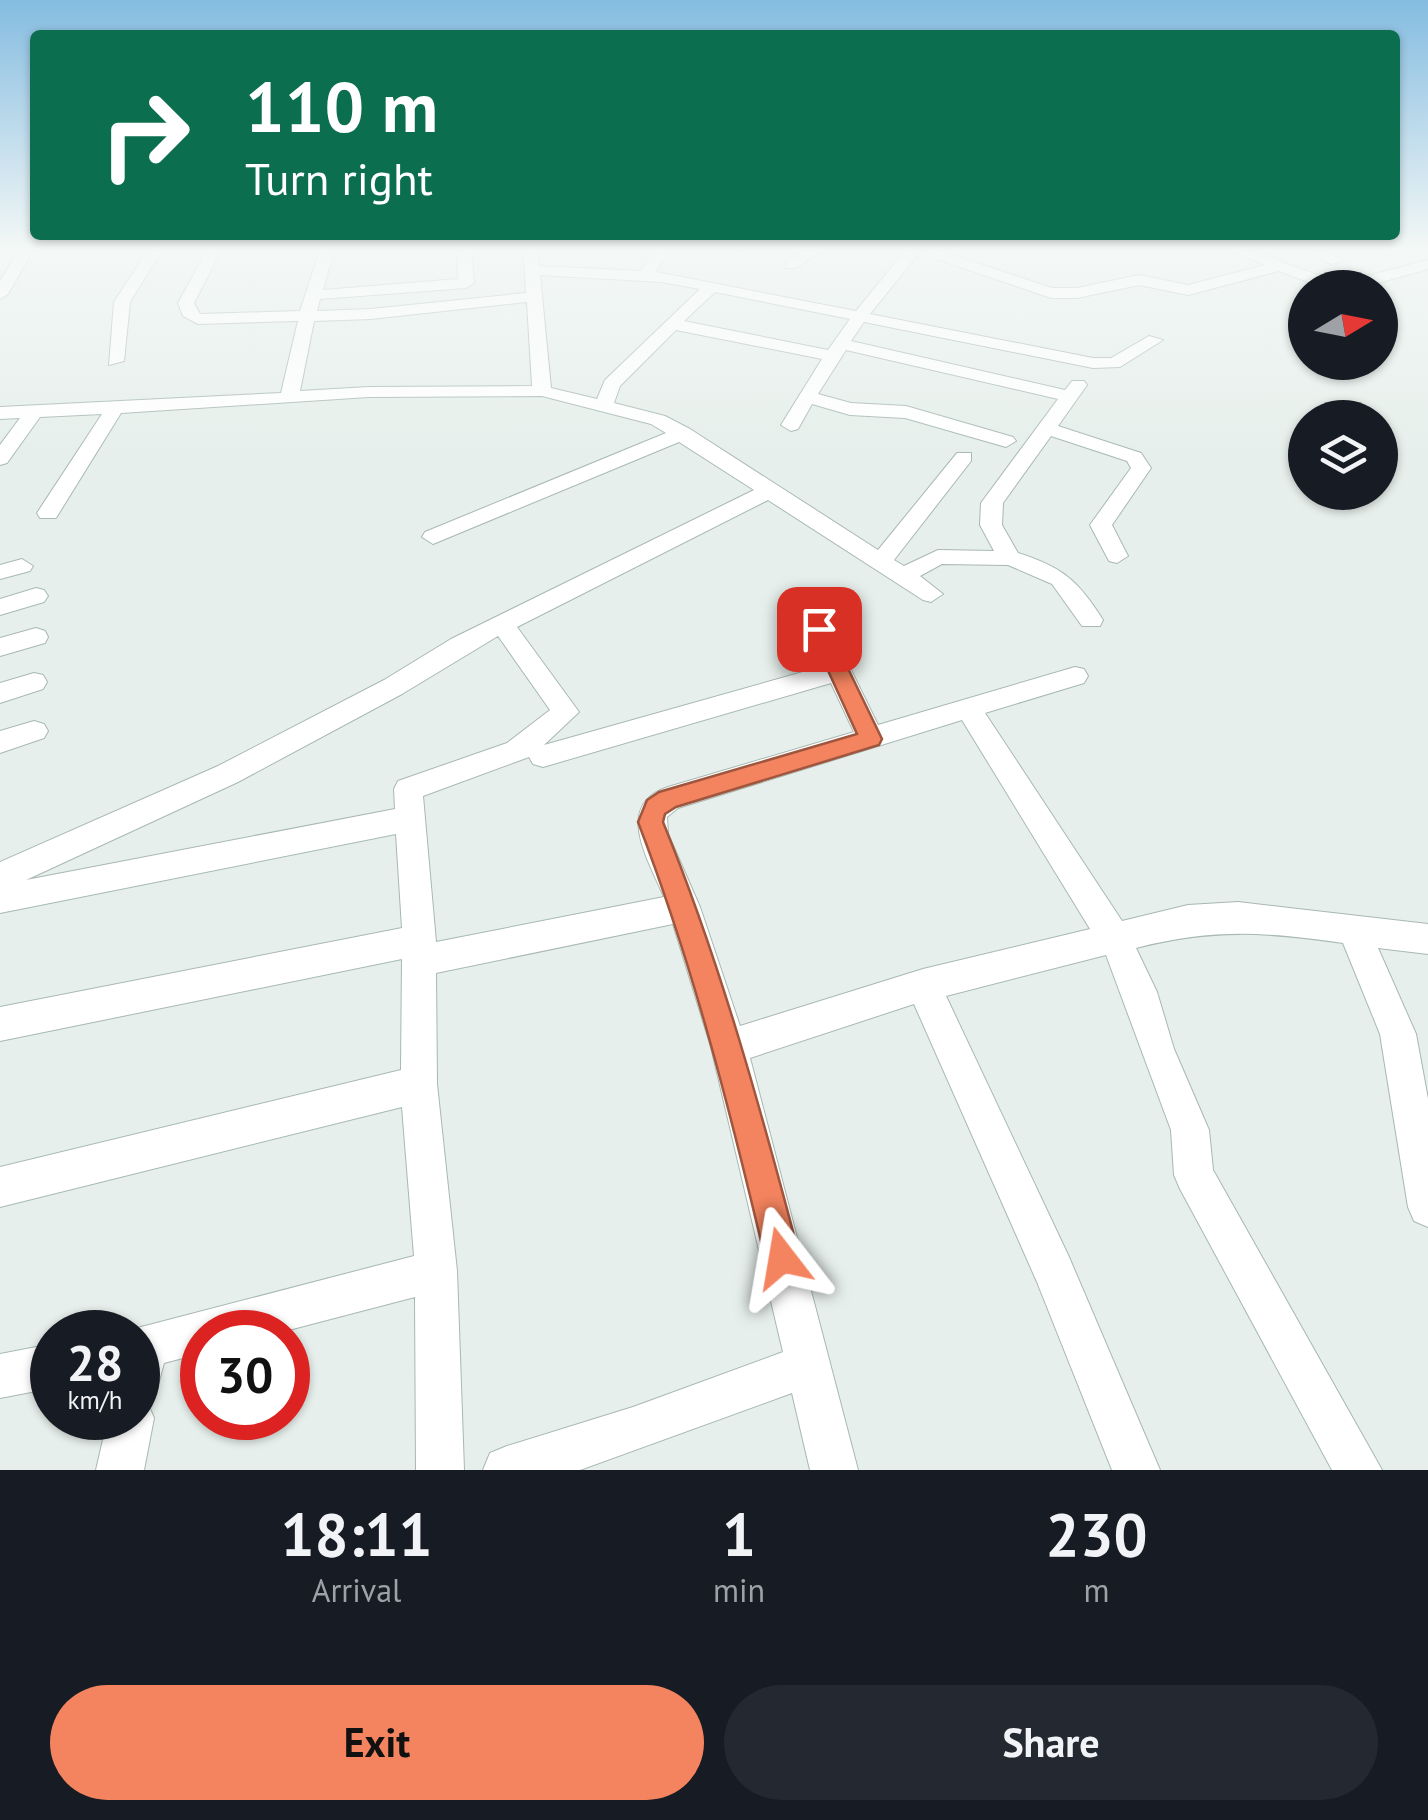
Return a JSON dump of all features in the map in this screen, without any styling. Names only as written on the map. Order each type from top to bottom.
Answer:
[{"type":"street","points":[[116,361],[121,316]]},
{"type":"street","points":[[191,316],[208,320],[314,316]]},
{"type":"street","points":[[289,398],[307,316]]},
{"type":"street","points":[[534,316],[542,392]]},
{"type":"street","points":[[604,406],[611,384],[681,316]]},
{"type":"street","points":[[792,425],[835,350],[863,316],[1093,363],[1114,363],[1155,340]]},
{"type":"street","points":[[672,324],[835,350],[1071,396]]},
{"type":"street","points":[[1009,558],[991,525],[992,503],[1093,363]]},
{"type":"street","points":[[0,413],[369,392],[542,392],[658,420],[932,594]]},
{"type":"street","points":[[807,398],[850,409],[906,412],[1006,440]]},
{"type":"street","points":[[48,513],[115,408]]},
{"type":"street","points":[[0,459],[35,411]]},
{"type":"street","points":[[1048,428],[1124,453],[1141,468],[1101,526],[1117,556]]},
{"type":"street","points":[[433,537],[683,433]]},
{"type":"street","points":[[881,562],[964,457]]},
{"type":"street","points":[[0,877],[264,756],[502,624],[767,492]]},
{"type":"street","points":[[903,576],[938,556],[1009,558],[1044,569],[1060,579],[1091,620]]},
{"type":"street","points":[[0,606],[36,596]]},
{"type":"street","points":[[440,1470],[436,1271],[419,1084],[419,951],[407,819],[408,789],[518,751],[566,712],[502,624]]},
{"type":"street","points":[[819,629],[870,739]]},
{"type":"street","points":[[0,647],[36,637]]},
{"type":"street","points":[[542,756],[839,672]]},
{"type":"street","points":[[834,1470],[730,1047],[684,907],[650,822],[655,808],[668,799],[1076,676]]},
{"type":"street","points":[[0,692],[34,682]]},
{"type":"street","points":[[968,710],[1115,939],[1140,992],[1157,1051],[1190,1130],[1194,1175],[1358,1470]]},
{"type":"street","points":[[0,742],[34,731]]},
{"type":"street","points":[[0,898],[407,819]]},
{"type":"street","points":[[0,1024],[684,907]]},
{"type":"street","points":[[730,1047],[923,985],[1188,920],[1238,917],[1428,939]]},
{"type":"street","points":[[1353,928],[1398,1034],[1428,1207]]},
{"type":"street","points":[[923,985],[1054,1272],[1136,1470]]},
{"type":"street","points":[[0,1186],[419,1084]]},
{"type":"street","points":[[160,1353],[436,1271]]},
{"type":"street","points":[[508,1470],[634,1430],[809,1364]]},
{"type":"street","points":[[2,1376],[30,1370]]},
{"type":"street","points":[[120,1470],[126,1440]]},
{"type":"route","points":[[782,1258],[730,1047],[684,907],[650,822],[655,808],[668,799],[870,739],[819,629]]}]
